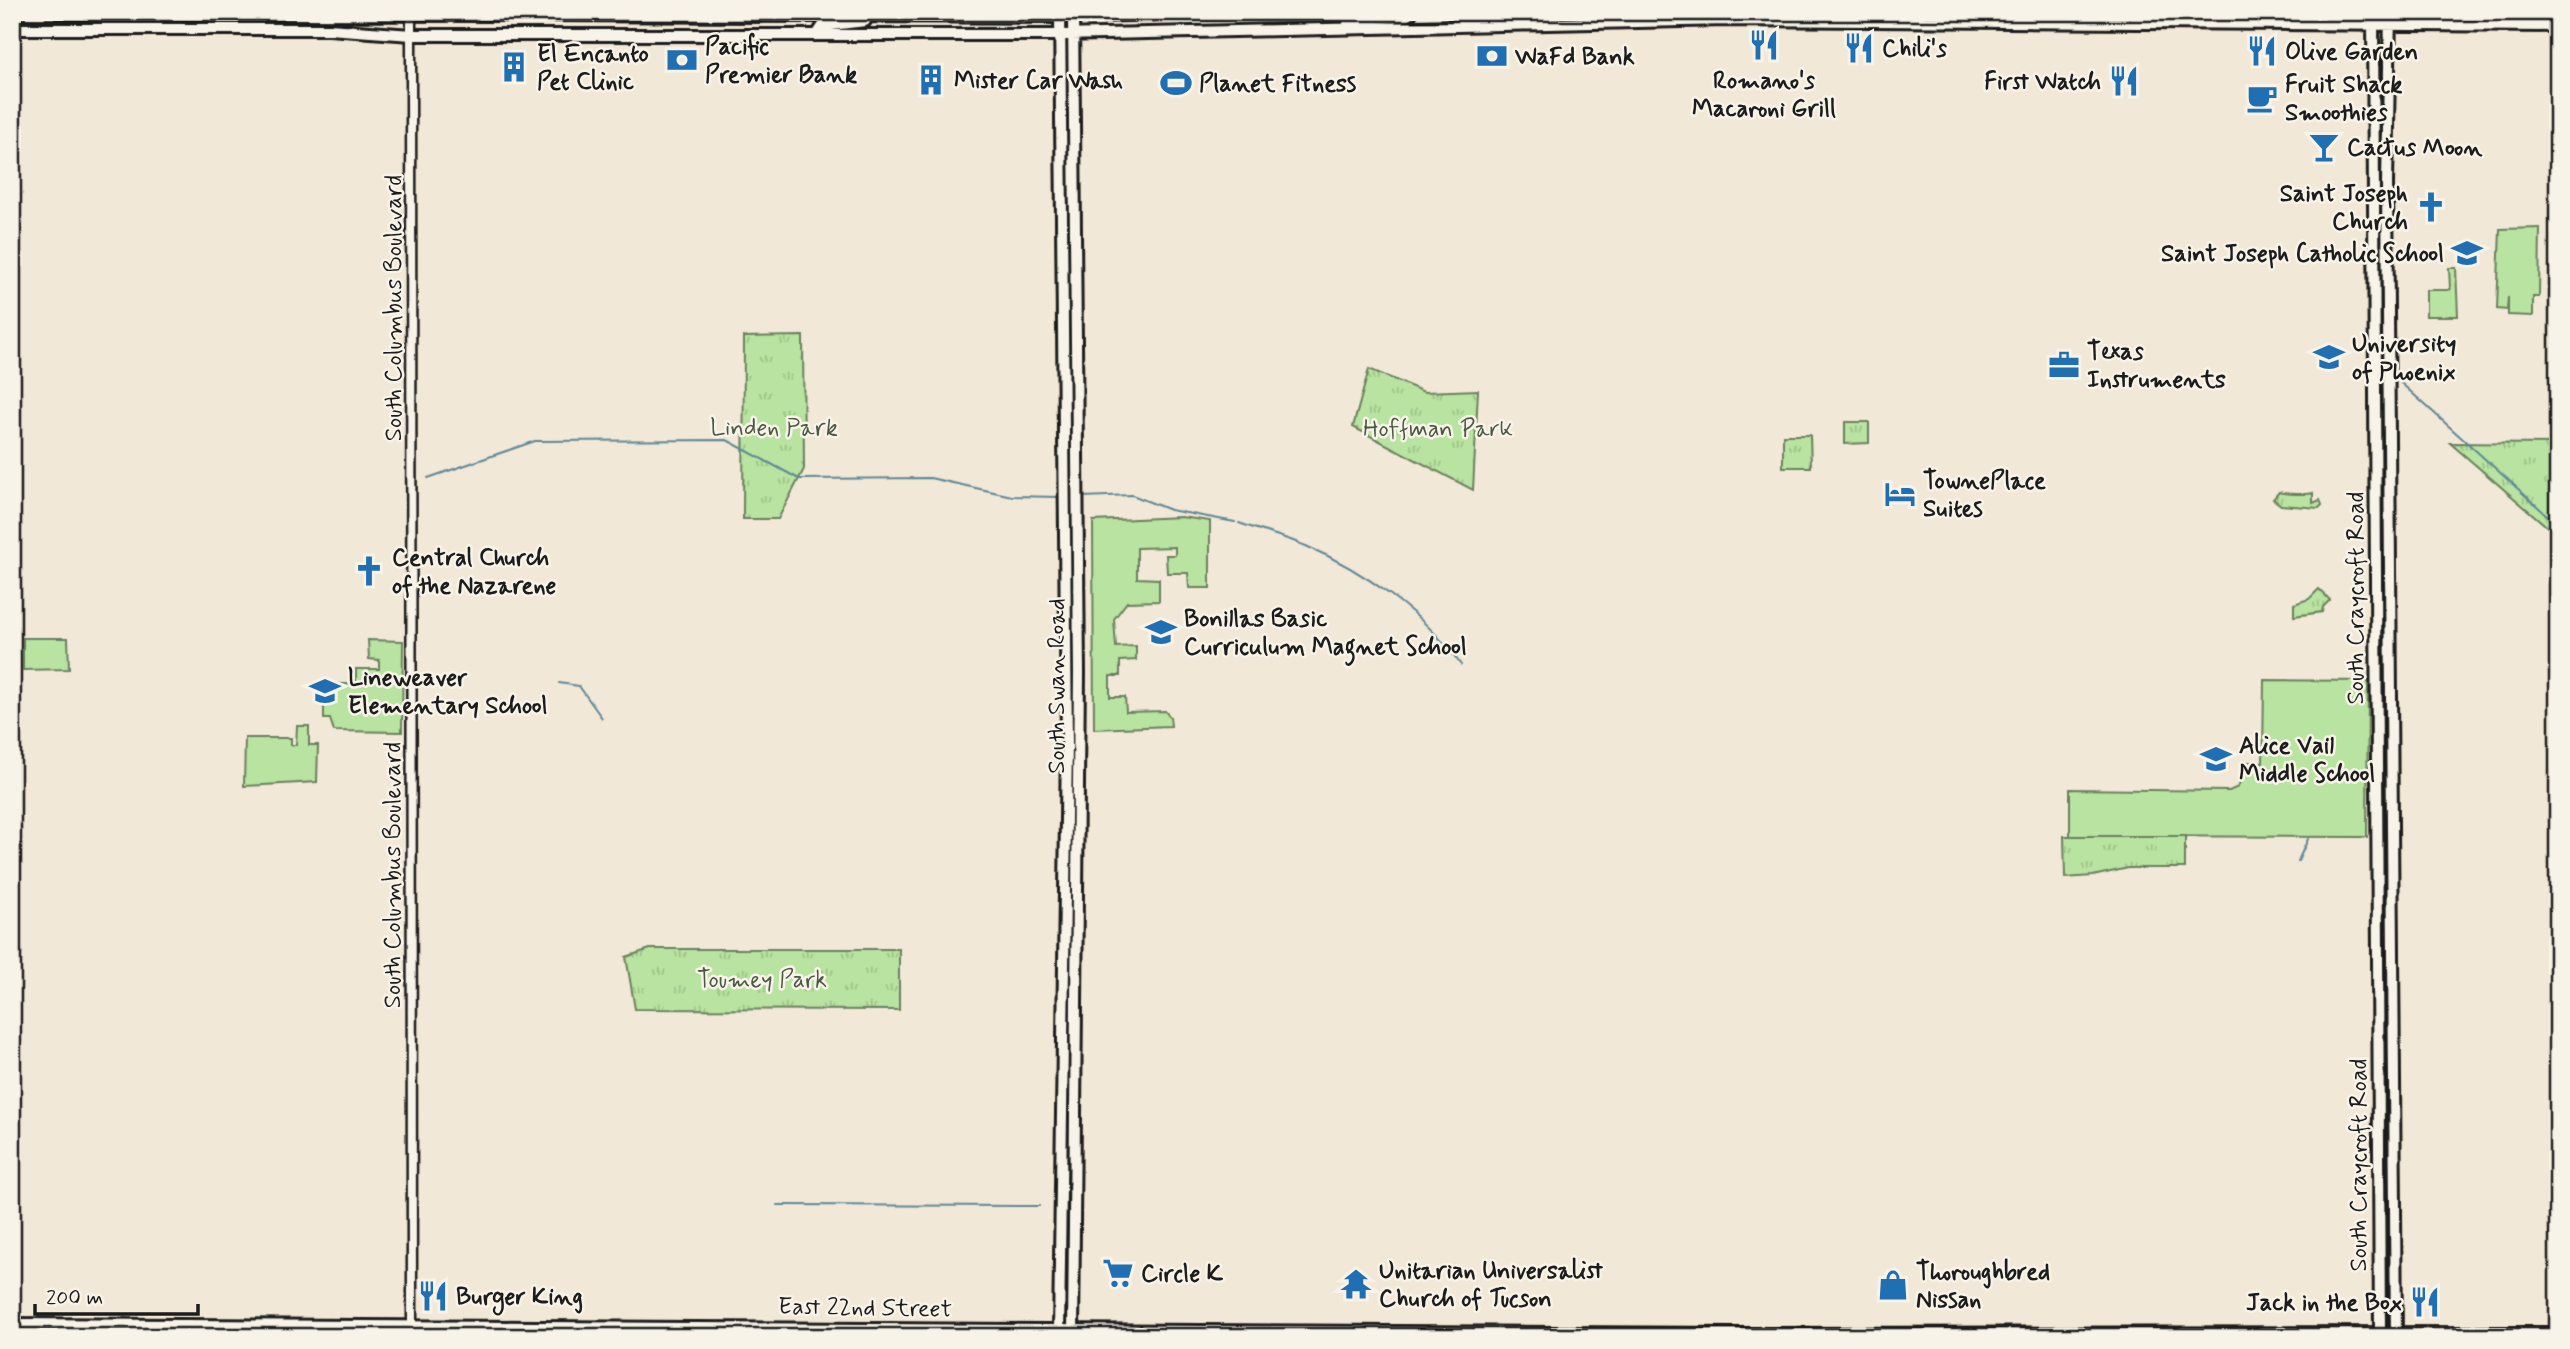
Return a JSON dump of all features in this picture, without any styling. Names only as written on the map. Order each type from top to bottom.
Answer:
[{"type":"main road","points":[[12,13],[881,16],[1228,12]]},
{"type":"main road","points":[[1339,27],[1359,19],[1405,16],[1412,12]]},
{"type":"main road","points":[[1871,21],[1892,13],[1922,12]]},
{"type":"main road","name":"South Craycroft Road","points":[[2373,12],[2380,1335]]},
{"type":"main road","name":"South Craycroft Road","points":[[2390,12],[2388,329],[2396,1335]]},
{"type":"main road","name":"South Swan Road","points":[[1060,14],[1070,489],[1079,673],[1073,1334]]},
{"type":"main road","name":"South Swan Road","points":[[1070,489],[1073,14]]},
{"type":"main road","points":[[817,35],[823,26],[847,25],[881,16]]},
{"type":"main road","points":[[12,29],[329,29],[412,35],[1060,35],[1728,16],[1820,16],[1871,21],[2390,27],[2558,26]]},
{"type":"main road","points":[[2373,266],[2379,278],[2380,321],[2388,329]]},
{"type":"main road","name":"South Swan Road","points":[[1059,1333],[1071,504]]},
{"type":"main road","name":"East 22nd Street","points":[[12,1325],[412,1332],[1553,1335],[2558,1333]]},
{"type":"street","name":"South Columbus Boulevard","points":[[411,14],[412,1332]]},
{"type":"green space","points":[[2540,228],[2539,297],[2533,297],[2533,316],[2508,315],[2508,297],[2507,310],[2497,309],[2500,229]]},
{"type":"green space","points":[[2449,268],[2456,268],[2458,316],[2426,316],[2426,290],[2450,290]]},
{"type":"green space","name":"Linden Park","points":[[803,336],[804,469],[778,519],[743,519],[744,337]]},
{"type":"green space","name":"Hoffman Park","points":[[1369,369],[1424,392],[1478,390],[1473,490],[1353,427]]},
{"type":"green space","points":[[1845,422],[1869,422],[1869,443],[1845,444]]},
{"type":"green space","points":[[1783,435],[1810,435],[1811,467],[1783,467]]},
{"type":"green space","points":[[2450,443],[2558,444],[2558,536]]},
{"type":"green space","points":[[2279,492],[2313,493],[2313,503],[2320,500],[2322,505],[2319,508],[2281,505],[2273,499]]},
{"type":"green space","points":[[1181,517],[1210,521],[1210,588],[1189,588],[1188,573],[1167,573],[1166,555],[1175,555],[1175,547],[1137,548],[1137,578],[1159,579],[1159,601],[1127,602],[1114,619],[1116,647],[1136,646],[1136,660],[1120,661],[1120,676],[1110,676],[1110,697],[1125,697],[1126,712],[1165,711],[1170,717],[1171,726],[1094,729],[1093,521]]},
{"type":"green space","points":[[2319,589],[2330,600],[2322,612],[2294,616],[2294,604],[2309,599]]},
{"type":"green space","points":[[23,638],[68,638],[69,669],[23,670]]},
{"type":"green space","points":[[368,640],[403,641],[402,732],[334,731],[330,719],[324,719],[324,684],[356,684],[356,669],[379,669],[379,660],[369,659]]},
{"type":"green space","points":[[2264,680],[2368,681],[2367,837],[2070,836],[2070,789],[2229,791],[2238,787],[2242,778],[2243,762],[2263,762]]},
{"type":"green space","points":[[297,726],[309,726],[309,745],[318,745],[317,782],[244,786],[245,738],[291,738],[291,745],[296,745]]},
{"type":"green space","points":[[2064,836],[2185,836],[2185,868],[2128,868],[2093,876],[2065,878]]},
{"type":"green space","name":"Toumey Park","points":[[650,949],[899,949],[899,1010],[635,1009],[626,957]]},
{"type":"waterway","points":[[2401,383],[2558,525]]},
{"type":"waterway","points":[[428,478],[535,441],[727,440],[799,479],[930,478],[1012,496],[1059,497]]},
{"type":"waterway","points":[[1083,497],[1132,495],[1170,510],[1235,522]]},
{"type":"waterway","points":[[1239,523],[1306,546],[1371,581],[1412,612],[1461,665]]},
{"type":"waterway","points":[[559,683],[579,686],[602,718]]},
{"type":"waterway","points":[[2298,861],[2308,839]]},
{"type":"waterway","points":[[777,1205],[1039,1206]]},
{"type":"place","name":"Romano's Macaroni Grill","points":[[1764,45]]},
{"type":"place","name":"Chili's","points":[[1859,48]]},
{"type":"place","name":"Olive Garden","points":[[2262,51]]},
{"type":"place","name":"WaFd Bank","points":[[1492,56]]},
{"type":"place","name":"Pacific Premier Bank","points":[[682,60]]},
{"type":"place","name":"El Encanto Pet Clinic","points":[[514,67]]},
{"type":"place","name":"Mister Car Wash","points":[[931,80]]},
{"type":"place","name":"First Watch","points":[[2124,81]]},
{"type":"place","name":"Planet Fitness","points":[[1176,83]]},
{"type":"place","name":"Fruit Shack Smoothies","points":[[2262,98]]},
{"type":"place","name":"Cactus Moon","points":[[2324,147]]},
{"type":"place","name":"Saint Joseph Church","points":[[2431,207]]},
{"type":"place","name":"Saint Joseph Catholic School","points":[[2467,253]]},
{"type":"place","name":"University of Phoenix","points":[[2329,357]]},
{"type":"place","name":"Texas Instruments","points":[[2064,365]]},
{"type":"place","name":"TownePlace Suites","points":[[1900,494]]},
{"type":"place","name":"Central Church of the Nazarene","points":[[369,571]]},
{"type":"place","name":"Bonillas Basic Curriculum Magnet School","points":[[1161,632]]},
{"type":"place","name":"Lineweaver Elementary School","points":[[325,691]]},
{"type":"place","name":"Alice Vail Middle School","points":[[2216,759]]},
{"type":"place","name":"Circle K","points":[[1118,1273]]},
{"type":"place","name":"Unitarian Universalist Church of Tucson","points":[[1356,1284]]},
{"type":"place","name":"Thoroughbred Nissan","points":[[1893,1285]]},
{"type":"place","name":"Burger King","points":[[433,1296]]},
{"type":"place","name":"Jack in the Box","points":[[2425,1302]]}]
